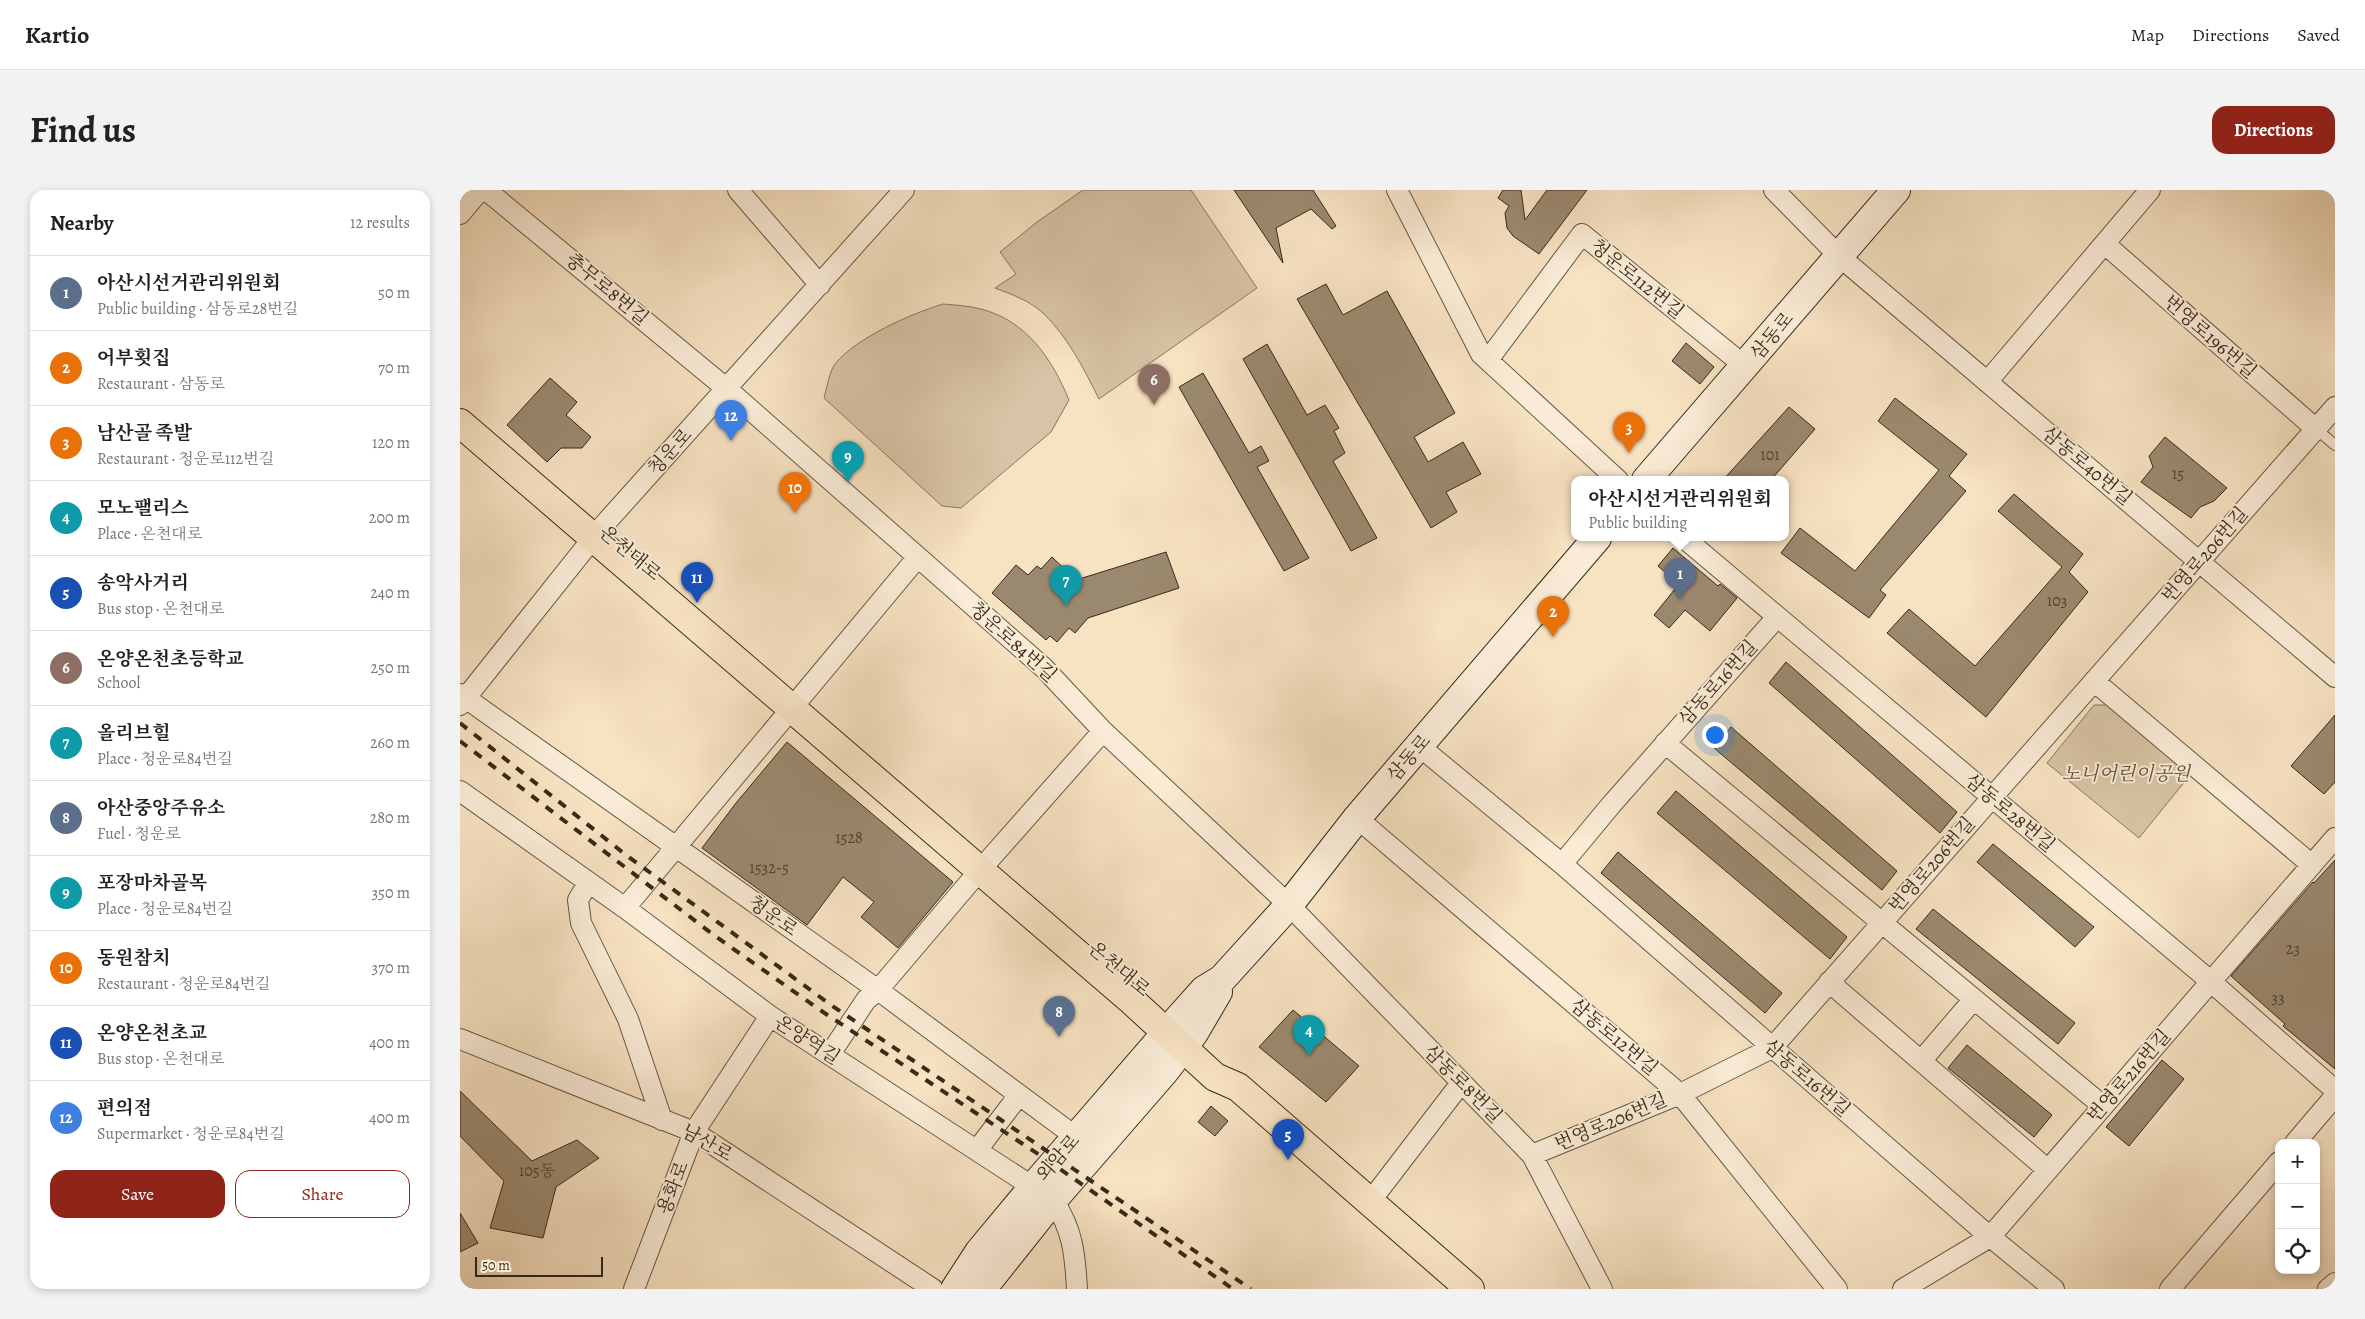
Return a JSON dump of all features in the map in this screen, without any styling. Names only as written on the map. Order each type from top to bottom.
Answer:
[{"type":"main road","name":"온천대로","points":[[460,408],[597,532],[1181,1033],[1224,1061],[1238,1087],[1470,1289]]},
{"type":"main road","name":"온천대로","points":[[460,422],[597,532]]},
{"type":"street","points":[[460,214],[480,190]]},
{"type":"street","name":"충무로8번길","points":[[486,190],[727,389]]},
{"type":"street","points":[[738,190],[820,285]]},
{"type":"street","name":"청운로","points":[[904,190],[597,532],[462,699],[878,990],[1076,1138]]},
{"type":"street","points":[[1396,190],[1481,354],[1614,476]]},
{"type":"street","name":"삼동로40번길","points":[[1774,190],[1839,256],[2335,677]]},
{"type":"street","name":"삼동로","points":[[1650,476],[1746,367],[1896,190]]},
{"type":"street","points":[[1987,382],[2150,190]]},
{"type":"street","name":"청운로112번길","points":[[1488,360],[1582,234],[1746,367]]},
{"type":"street","name":"번영로196번길","points":[[2105,244],[2316,429]]},
{"type":"street","name":"청운로84번길","points":[[727,389],[1044,668],[1103,731],[1289,905]]},
{"type":"street","name":"번영로206번길","points":[[1532,1155],[1680,1094],[1772,1048],[2335,407]]},
{"type":"street","name":"삼동로","points":[[1181,1033],[1216,998],[1222,979],[1289,905],[1357,818],[1594,541]]},
{"type":"street","name":"삼동로28번길","points":[[1688,541],[2211,982],[2335,1090]]},
{"type":"street","points":[[625,908],[917,558]]},
{"type":"street","name":"삼동로16번길","points":[[1562,864],[1665,743],[1777,617]]},
{"type":"street","points":[[2094,681],[2312,865]]},
{"type":"street","points":[[830,1054],[866,1000],[878,990],[1103,731]]},
{"type":"street","points":[[1665,743],[2103,1106]]},
{"type":"street","name":"삼동로16번길","points":[[1418,746],[1562,864],[1990,1237],[2054,1289]]},
{"type":"street","name":"온양역길","points":[[460,791],[625,908],[770,1016],[1043,1194]]},
{"type":"street","name":"삼동로12번길","points":[[1357,818],[1680,1094],[1837,1289]]},
{"type":"street","name":"번영로216번길","points":[[1903,1289],[1990,1237],[2335,838]]},
{"type":"street","points":[[588,883],[578,900],[581,923],[628,1019],[662,1120]]},
{"type":"street","name":"삼동로8번길","points":[[1289,905],[1532,1155],[1602,1289]]},
{"type":"street","points":[[1830,982],[2048,1170]]},
{"type":"street","points":[[1921,1062],[1974,999]]},
{"type":"street","name":"용화로","points":[[634,1289],[694,1132],[770,1016]]},
{"type":"street","name":"외암로","points":[[982,1289],[1043,1194],[1076,1138],[1181,1033]]},
{"type":"street","name":"외암로","points":[[955,1289],[979,1252],[1043,1194],[1181,1033]]},
{"type":"street","name":"남산로","points":[[460,1039],[694,1132],[933,1289]]},
{"type":"street","points":[[1369,1203],[1460,1083]]},
{"type":"street","points":[[977,1150],[1019,1095]]},
{"type":"street","points":[[2298,1139],[2335,1096]]},
{"type":"street","points":[[2170,1289],[2275,1167]]},
{"type":"street","points":[[1043,1194],[1066,1218],[1075,1257],[1077,1289]]},
{"type":"street","points":[[2328,1289],[2335,1283]]},
{"type":"lane","points":[[2316,429],[2335,445]]},
{"type":"green space","points":[[1083,190],[1191,190],[1257,288],[1099,399],[1075,354],[1052,322],[1032,305],[995,288],[1016,274],[1000,252],[1037,222]]},
{"type":"green space","points":[[943,304],[981,309],[997,315],[1025,332],[1046,356],[1069,400],[1051,432],[961,508],[942,506],[824,398],[833,367],[845,354],[885,328]]},
{"type":"green space","name":"노니어린이공원","points":[[2094,705],[2107,705],[2191,774],[2139,838],[2047,763]]},
{"type":"building","points":[[1234,190],[1313,190],[1336,226],[1332,229],[1311,209],[1276,228],[1283,263]]},
{"type":"building","points":[[1503,190],[1521,190],[1525,220],[1547,190],[1587,190],[1539,254],[1513,236],[1507,228],[1505,213],[1509,206],[1498,198]]},
{"type":"building","points":[[1326,284],[1343,315],[1387,291],[1455,413],[1414,437],[1428,462],[1463,442],[1481,474],[1446,492],[1457,512],[1431,528],[1297,299]]},
{"type":"building","points":[[1686,343],[1714,367],[1700,384],[1672,361]]},
{"type":"building","points":[[1267,344],[1307,415],[1325,405],[1339,428],[1334,431],[1345,453],[1333,461],[1377,538],[1351,551],[1243,359]]},
{"type":"building","points":[[1203,373],[1249,453],[1261,446],[1269,461],[1257,467],[1309,558],[1284,571],[1179,387]]},
{"type":"building","points":[[550,378],[577,402],[566,415],[591,437],[582,448],[561,448],[547,462],[507,425]]},
{"type":"building","points":[[1895,398],[1967,454],[1949,476],[1966,491],[1880,590],[1886,595],[1869,618],[1781,553],[1800,528],[1855,571],[1939,470],[1878,421]]},
{"type":"building","points":[[1789,407],[1815,429],[1774,476],[1727,476]]},
{"type":"building","points":[[2165,437],[2227,488],[2214,501],[2200,507],[2191,518],[2141,482],[2153,467],[2149,456]]},
{"type":"building","points":[[2014,494],[2083,554],[2069,572],[2088,592],[1986,717],[1887,633],[1909,609],[1975,666],[2062,567],[1998,511]]},
{"type":"building","points":[[1673,548],[1718,586],[1720,584],[1737,598],[1710,631],[1685,610],[1669,628],[1654,615],[1679,584],[1658,566]]},
{"type":"building","points":[[1166,552],[1179,588],[1088,618],[1075,633],[1069,628],[1057,642],[1050,636],[1046,640],[992,593],[1016,565],[1028,575],[1037,566],[1041,569],[1052,557],[1076,580]]},
{"type":"building","points":[[1786,662],[1957,812],[1940,833],[1769,683]]},
{"type":"building","points":[[2335,715],[2335,782],[2324,794],[2291,766]]},
{"type":"building","points":[[1731,727],[1897,871],[1882,890],[1714,748]]},
{"type":"building","points":[[787,742],[953,882],[898,948],[861,917],[874,902],[843,877],[807,925],[702,848],[736,803]]},
{"type":"building","points":[[1676,791],[1847,937],[1830,959],[1657,813]]},
{"type":"building","points":[[1993,844],[2094,927],[2075,947],[1977,862]]},
{"type":"building","points":[[1618,852],[1782,993],[1765,1013],[1601,873]]},
{"type":"building","points":[[2335,860],[2335,1069],[2283,1026],[2285,1024],[2231,976],[2313,882]]},
{"type":"building","points":[[1933,909],[2075,1023],[2058,1044],[1916,929]]},
{"type":"building","points":[[1293,1010],[1359,1066],[1326,1102],[1259,1047]]},
{"type":"building","points":[[1967,1045],[2052,1115],[2034,1137],[1948,1068]]},
{"type":"building","points":[[2162,1060],[2184,1079],[2129,1146],[2106,1127]]},
{"type":"building","points":[[460,1091],[532,1161],[577,1140],[599,1158],[556,1187],[543,1238],[490,1228],[504,1181],[460,1136]]},
{"type":"building","points":[[1211,1106],[1228,1121],[1215,1136],[1198,1122]]},
{"type":"building","points":[[460,1213],[478,1243],[460,1252]]},
{"type":"railway","points":[[460,723],[626,855],[831,1005],[1251,1289]]},
{"type":"railway","points":[[460,741],[715,936],[823,1012],[1041,1156],[1233,1289]]},
{"type":"place","name":"온양온천초등학교","points":[[1154,405]]},
{"type":"place","name":"편의점","points":[[731,441]]},
{"type":"place","name":"남산골 족발","points":[[1629,453]]},
{"type":"place","name":"포장마차골목","points":[[848,482]]},
{"type":"place","name":"동원참치","points":[[795,513]]},
{"type":"place","name":"아산시선거관리위원회","points":[[1680,599]]},
{"type":"place","name":"온양온천초교","points":[[697,603]]},
{"type":"place","name":"올리브힐","points":[[1066,606]]},
{"type":"place","name":"어부횟집","points":[[1553,637]]},
{"type":"place","name":"아산중앙주유소","points":[[1059,1037]]},
{"type":"place","name":"모노팰리스","points":[[1309,1056]]},
{"type":"place","name":"송악사거리","points":[[1288,1160]]}]
